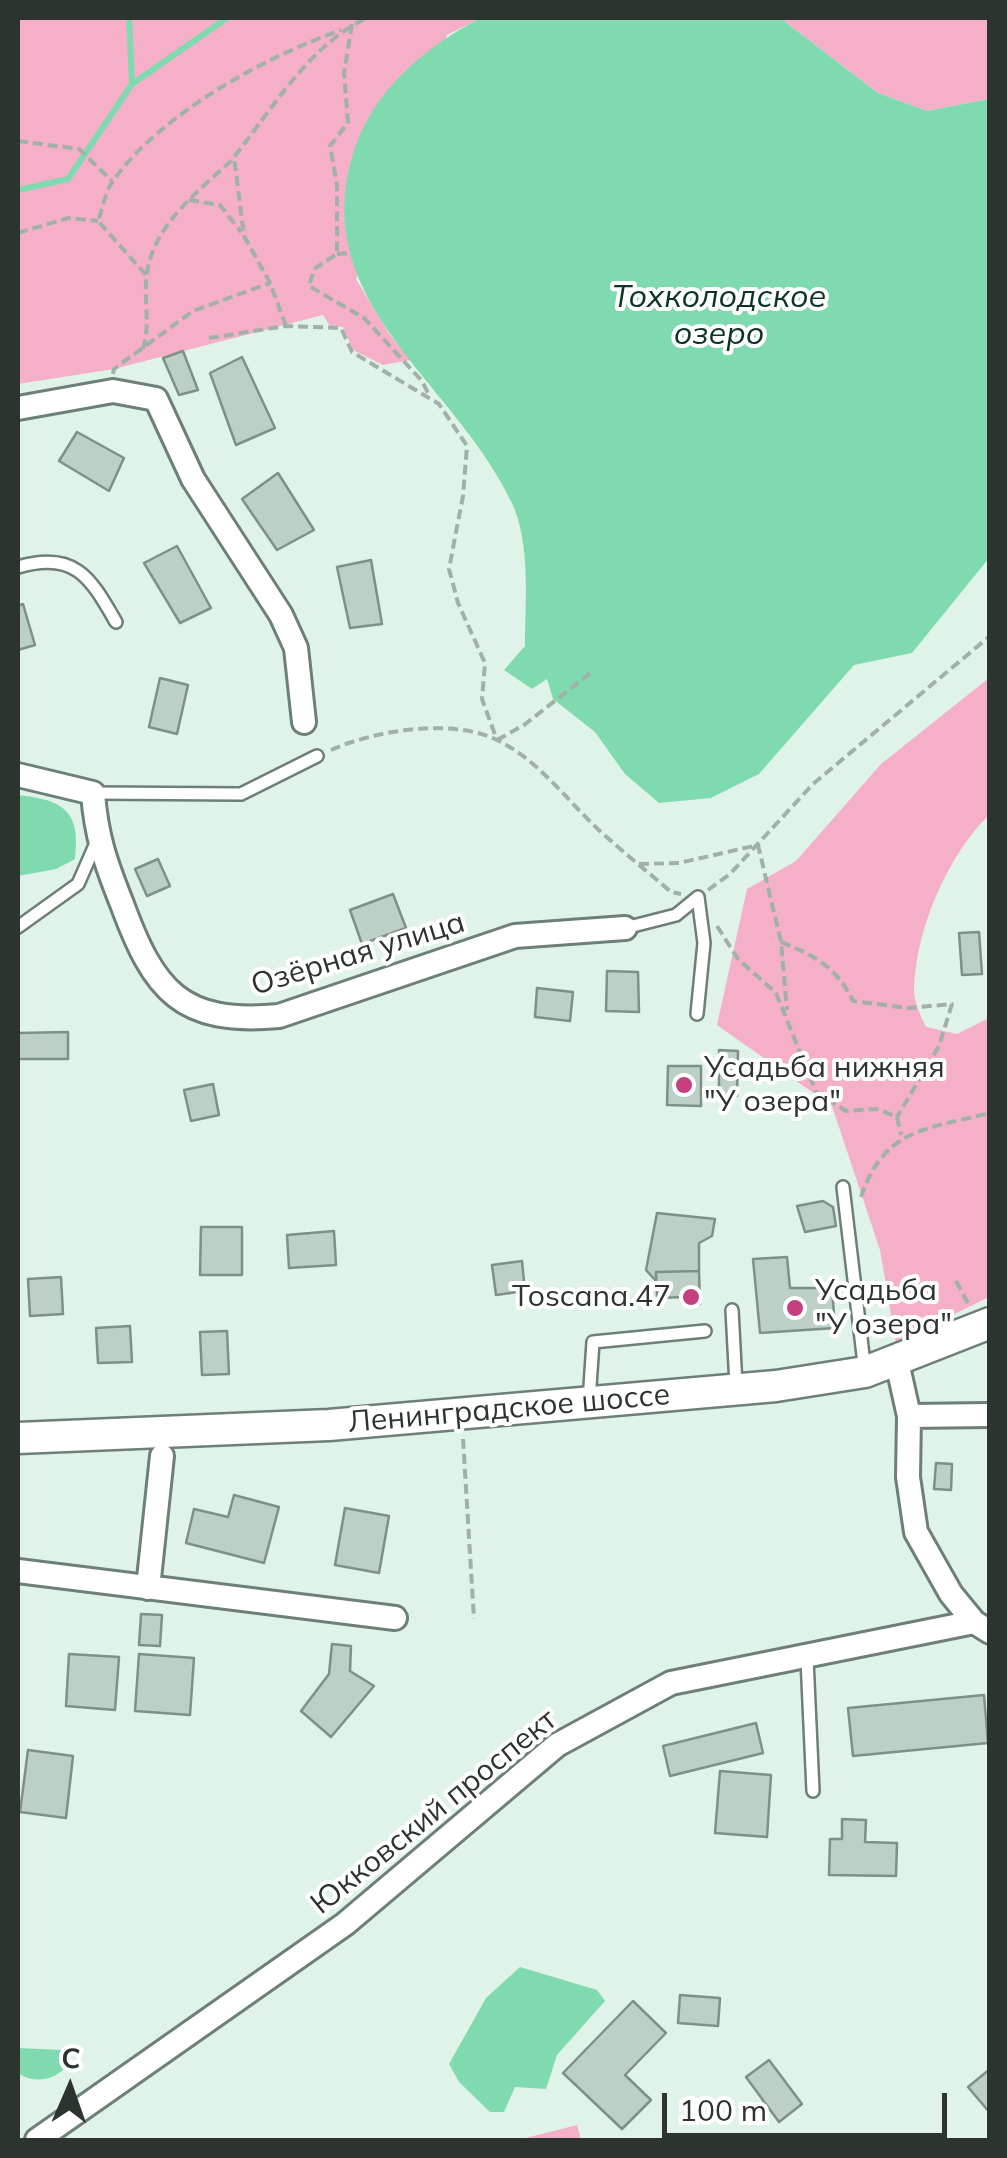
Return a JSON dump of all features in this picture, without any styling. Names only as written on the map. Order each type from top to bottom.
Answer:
[{"type":"main road","name":"Ленинградское шоссе","points":[[18,1438],[260,1430],[736,1390],[865,1372],[990,1323]]},
{"type":"street","points":[[18,408],[113,392],[156,399],[193,479],[296,648],[304,722]]},
{"type":"street","points":[[18,775],[94,792]]},
{"type":"street","name":"Озёрная улица","points":[[94,792],[96,838],[139,950],[171,995],[198,1012],[238,1020],[278,1016],[515,936],[626,928]]},
{"type":"street","points":[[897,1362],[910,1416],[908,1477],[916,1532],[951,1594],[982,1627]]},
{"type":"street","points":[[910,1416],[990,1414]]},
{"type":"street","points":[[148,1588],[162,1456]]},
{"type":"street","points":[[18,1571],[395,1618]]},
{"type":"street","name":"Юкковский проспект","points":[[36,2140],[346,1924],[557,1746],[670,1683],[982,1627]]},
{"type":"lane","points":[[18,567],[62,564],[89,575],[116,622]]},
{"type":"lane","points":[[94,792],[242,794],[317,756]]},
{"type":"lane","points":[[18,926],[78,884],[96,838]]},
{"type":"lane","points":[[626,928],[676,915],[698,896]]},
{"type":"lane","points":[[697,1014],[704,943],[698,896]]},
{"type":"lane","points":[[843,1187],[865,1372]]},
{"type":"lane","points":[[732,1310],[738,1361],[736,1390]]},
{"type":"lane","points":[[590,1401],[593,1342],[706,1331]]},
{"type":"lane","points":[[808,1658],[813,1791]]},
{"type":"path","points":[[98,221],[112,181],[135,155],[214,91],[295,46],[368,18]]},
{"type":"path","points":[[337,254],[337,185],[330,146],[348,124],[344,73],[352,24]]},
{"type":"path","points":[[143,349],[150,327],[146,275],[156,240],[188,200],[234,157],[341,30]]},
{"type":"path","points":[[18,141],[79,149],[87,161],[112,181]]},
{"type":"path","points":[[234,157],[244,236]]},
{"type":"path","points":[[188,200],[220,205],[244,236],[270,282],[286,326]]},
{"type":"path","points":[[18,233],[68,218],[98,221],[146,275]]},
{"type":"path","points":[[349,253],[337,254],[314,269],[309,286],[364,318],[422,381],[466,446],[463,496],[449,568],[458,603],[484,664],[482,699],[497,740]]},
{"type":"path","points":[[114,368],[193,311],[270,282]]},
{"type":"path","points":[[209,338],[286,326],[341,328],[352,352],[430,398]]},
{"type":"path","points":[[317,756],[393,734],[446,729],[497,740],[556,784],[672,892],[698,896],[730,874],[812,784],[990,636]]},
{"type":"path","points":[[497,740],[524,725],[593,672]]},
{"type":"path","points":[[639,864],[693,861],[758,845]]},
{"type":"path","points":[[758,845],[782,942],[788,990],[786,1015]]},
{"type":"path","points":[[698,896],[738,960],[776,992],[816,1092],[846,1111],[877,1109],[897,1117]]},
{"type":"path","points":[[782,942],[812,955],[840,974],[853,1001],[908,1008],[952,1004],[926,1073],[897,1117],[901,1135]]},
{"type":"path","points":[[850,1230],[870,1171],[901,1135],[990,1113]]},
{"type":"path","points":[[462,1414],[474,1618]]},
{"type":"shaded area","points":[[18,18],[481,18],[447,35],[356,279],[390,335],[411,360],[383,365],[353,350],[343,327],[330,326],[323,315],[114,369],[18,384]]},
{"type":"shaded area","points":[[780,18],[989,18],[989,99],[927,111],[878,93]]},
{"type":"shaded area","points":[[989,678],[989,815],[960,851],[936,896],[920,944],[914,991],[926,1027],[957,1034],[989,1018],[989,1297],[896,1343],[880,1250],[832,1106],[717,1025],[747,889],[796,861],[881,764]]},
{"type":"shaded area","points":[[577,2125],[581,2140],[518,2140]]},
{"type":"water","name":"Тохколодское озеро","points":[[481,18],[780,18],[878,93],[927,111],[989,99],[989,558],[912,653],[854,665],[759,774],[711,798],[659,803],[625,774],[595,732],[553,699],[547,679],[532,689],[504,670],[525,646],[524,555],[518,519],[487,459],[392,336],[366,294],[349,249],[345,200],[356,145],[365,124],[407,70],[442,41]]},
{"type":"water","points":[[18,795],[47,800],[66,811],[75,829],[75,859],[56,869],[18,876]]},
{"type":"water","points":[[520,1967],[597,1990],[605,2001],[557,2055],[546,2089],[515,2087],[504,2112],[490,2112],[459,2082],[449,2064],[486,1998]]},
{"type":"water","points":[[18,2048],[62,2050],[70,2062],[53,2077],[32,2079],[18,2073]]},
{"type":"building","points":[[183,351],[198,390],[179,395],[163,358]]},
{"type":"building","points":[[242,357],[275,428],[236,445],[210,373]]},
{"type":"building","points":[[77,432],[124,458],[109,491],[59,461]]},
{"type":"building","points":[[278,473],[314,530],[277,550],[242,499]]},
{"type":"building","points":[[177,546],[211,608],[180,623],[144,563]]},
{"type":"building","points":[[371,560],[382,624],[350,628],[337,567]]},
{"type":"building","points":[[23,604],[35,645],[18,650],[18,606]]},
{"type":"building","points":[[160,678],[188,685],[177,734],[149,727]]},
{"type":"building","points":[[158,859],[170,886],[147,896],[135,869]]},
{"type":"building","points":[[393,894],[406,928],[362,944],[350,910]]},
{"type":"building","points":[[979,932],[982,974],[962,975],[959,933]]},
{"type":"building","points":[[607,971],[638,972],[639,1012],[606,1011]]},
{"type":"building","points":[[537,988],[573,992],[570,1021],[535,1017]]},
{"type":"building","points":[[68,1032],[68,1059],[18,1059],[18,1033]]},
{"type":"building","points":[[719,1050],[738,1051],[737,1096],[719,1094]]},
{"type":"building","name":"Усадьба нижняя \"У озера\"","points":[[668,1066],[701,1066],[701,1106],[667,1105]]},
{"type":"building","points":[[213,1084],[219,1115],[191,1121],[184,1090]]},
{"type":"building","points":[[823,1201],[833,1207],[836,1226],[805,1232],[797,1206]]},
{"type":"building","points":[[657,1213],[715,1219],[712,1236],[699,1243],[699,1271],[656,1272],[656,1281],[646,1270]]},
{"type":"building","points":[[201,1227],[242,1227],[242,1275],[200,1275]]},
{"type":"building","points":[[334,1231],[336,1265],[289,1268],[287,1235]]},
{"type":"building","name":"Усадьба \"У озера\"","points":[[787,1257],[790,1288],[832,1288],[835,1328],[760,1333],[753,1259]]},
{"type":"building","points":[[522,1261],[525,1291],[496,1295],[492,1265]]},
{"type":"building","points":[[699,1271],[700,1304],[685,1305],[685,1297],[657,1298],[656,1272]]},
{"type":"building","points":[[61,1277],[63,1314],[30,1316],[28,1279]]},
{"type":"building","points":[[130,1326],[132,1362],[98,1363],[96,1328]]},
{"type":"building","points":[[227,1331],[229,1374],[202,1375],[200,1332]]},
{"type":"building","points":[[936,1463],[952,1464],[951,1490],[934,1489]]},
{"type":"building","points":[[234,1495],[279,1507],[264,1563],[186,1543],[194,1509],[228,1517]]},
{"type":"building","points":[[345,1508],[389,1516],[379,1573],[335,1565]]},
{"type":"building","points":[[141,1614],[162,1615],[160,1646],[139,1645]]},
{"type":"building","points":[[332,1644],[351,1646],[350,1671],[374,1686],[331,1737],[301,1711],[329,1674]]},
{"type":"building","points":[[69,1654],[119,1657],[115,1710],[66,1706]]},
{"type":"building","points":[[139,1654],[194,1658],[190,1715],[135,1711]]},
{"type":"building","points":[[984,1695],[988,1743],[853,1756],[848,1708]]},
{"type":"building","points":[[756,1723],[763,1753],[670,1776],[663,1746]]},
{"type":"building","points":[[28,1750],[73,1756],[66,1818],[20,1812]]},
{"type":"building","points":[[720,1771],[771,1775],[767,1837],[715,1833]]},
{"type":"building","points":[[842,1819],[866,1820],[865,1842],[897,1843],[896,1876],[829,1875],[830,1839],[842,1839]]},
{"type":"building","points":[[680,1995],[720,1998],[718,2026],[678,2023]]},
{"type":"building","points":[[633,2001],[666,2033],[625,2075],[651,2100],[622,2129],[563,2073]]},
{"type":"building","points":[[769,2060],[802,2104],[779,2122],[746,2077]]},
{"type":"building","points":[[990,2069],[990,2113],[968,2087]]},
{"type":"waterway","points":[[129,18],[132,83]]},
{"type":"waterway","points":[[18,190],[68,179],[132,84],[227,18]]},
{"type":"place","name":"Усадьба нижняя \"У озера\"","points":[[684,1085]]},
{"type":"place","name":"Toscana.47","points":[[691,1297]]},
{"type":"place","name":"Усадьба \"У озера\"","points":[[795,1308]]}]
